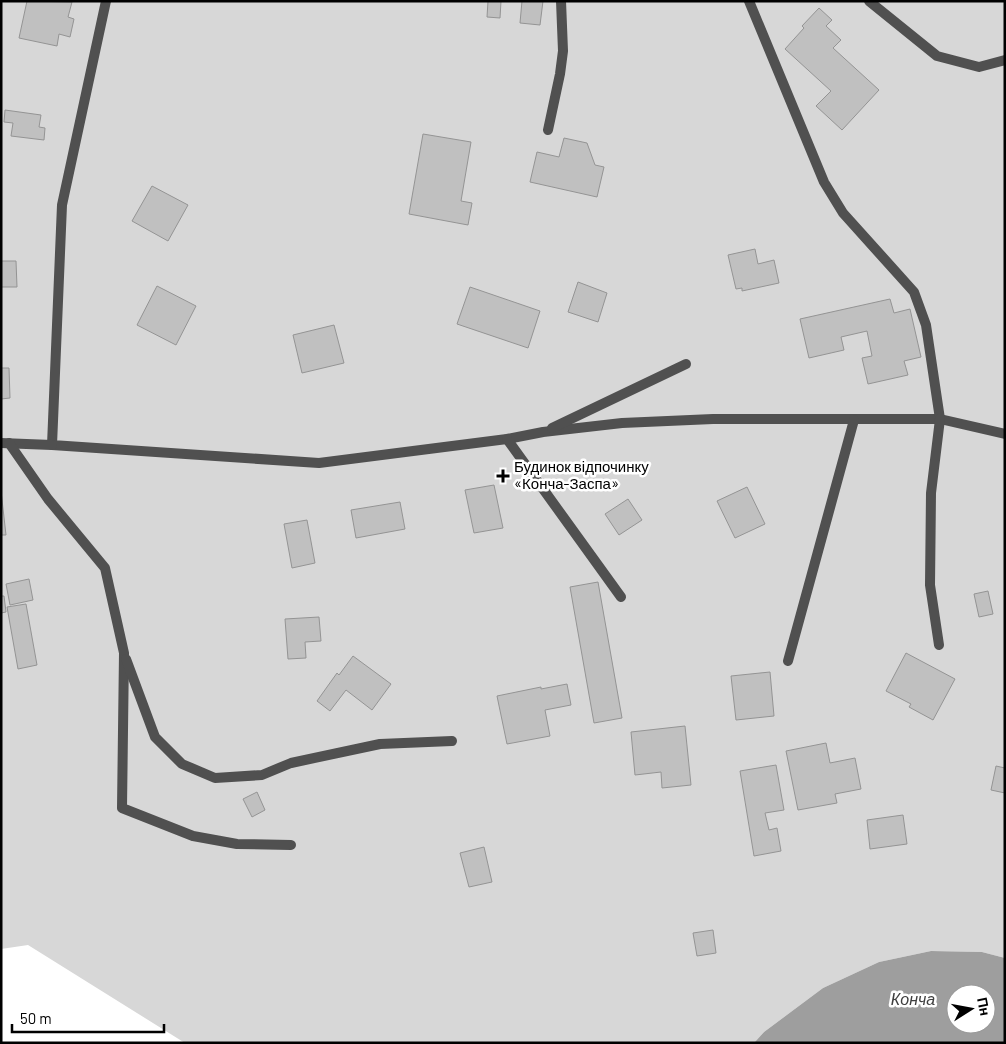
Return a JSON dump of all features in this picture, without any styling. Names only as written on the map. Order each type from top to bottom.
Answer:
[{"type":"street","points":[[52,445],[62,205],[106,1]]},
{"type":"street","points":[[548,130],[563,51],[561,1]]},
{"type":"street","points":[[749,1],[824,182],[843,213],[914,292],[926,325],[940,419],[931,493],[930,585],[939,645]]},
{"type":"street","points":[[869,1],[937,56],[980,67],[1005,60]]},
{"type":"street","points":[[543,432],[686,364]]},
{"type":"street","points":[[5,443],[319,463],[622,423],[713,419],[940,419],[1005,434]]},
{"type":"street","points":[[788,661],[854,420]]},
{"type":"street","points":[[507,439],[621,597]]},
{"type":"street","points":[[5,443],[48,499],[106,568],[124,653],[155,737],[182,764],[215,778],[262,775],[291,763],[380,744],[452,741]]},
{"type":"street","points":[[124,653],[122,808],[193,836],[237,844],[291,845]]},
{"type":"shaded area","name":"Будинок відпочинку «Конча-Заспа»","points":[[1,1],[1005,1],[1005,958],[982,952],[931,951],[879,962],[823,988],[764,1032],[754,1043],[185,1043],[28,945],[1,949]]},
{"type":"water","name":"Конча","points":[[931,951],[982,952],[1005,958],[1005,1043],[754,1043],[764,1032],[823,988],[879,962]]},
{"type":"building","points":[[27,1],[72,2],[68,17],[74,19],[70,37],[59,34],[57,46],[19,38]]},
{"type":"building","points":[[488,1],[501,1],[500,18],[487,17]]},
{"type":"building","points":[[522,1],[543,1],[540,25],[520,23]]},
{"type":"building","points":[[819,8],[832,20],[826,26],[841,40],[833,48],[879,90],[842,130],[816,106],[831,91],[785,49],[804,28],[802,26]]},
{"type":"building","points":[[5,110],[41,115],[39,127],[45,128],[44,140],[11,136],[13,123],[4,122]]},
{"type":"building","points":[[423,134],[471,142],[461,201],[472,203],[468,225],[409,214]]},
{"type":"building","points":[[564,138],[587,143],[595,165],[604,167],[597,197],[530,182],[537,152],[559,157]]},
{"type":"building","points":[[152,186],[188,205],[168,241],[132,221]]},
{"type":"building","points":[[755,249],[758,264],[774,260],[779,283],[742,291],[742,288],[736,289],[728,255]]},
{"type":"building","points":[[1,261],[16,261],[17,287],[1,287]]},
{"type":"building","points":[[578,282],[607,293],[598,322],[568,312]]},
{"type":"building","points":[[157,286],[196,306],[176,345],[137,325]]},
{"type":"building","points":[[470,287],[540,311],[528,348],[457,324]]},
{"type":"building","points":[[890,299],[894,313],[910,309],[921,357],[904,361],[908,375],[868,384],[862,358],[872,356],[867,331],[841,337],[844,350],[809,358],[800,319]]},
{"type":"building","points":[[334,325],[344,363],[302,373],[293,335]]},
{"type":"building","points":[[1,368],[9,368],[10,398],[1,399]]},
{"type":"building","points":[[494,485],[503,528],[474,533],[465,490]]},
{"type":"building","points":[[747,487],[765,524],[735,538],[717,501]]},
{"type":"building","points":[[1,491],[6,535],[1,535]]},
{"type":"building","points":[[628,499],[642,520],[619,535],[605,514]]},
{"type":"building","points":[[400,502],[405,529],[356,538],[351,510]]},
{"type":"building","points":[[307,520],[315,563],[292,568],[284,524]]},
{"type":"building","points":[[29,579],[33,600],[10,605],[6,584]]},
{"type":"building","points":[[598,582],[622,718],[594,723],[570,587]]},
{"type":"building","points":[[988,591],[993,614],[979,617],[974,594]]},
{"type":"building","points":[[1,596],[4,596],[6,612],[1,613]]},
{"type":"building","points":[[26,604],[37,665],[18,669],[7,607]]},
{"type":"building","points":[[319,617],[321,641],[305,642],[306,658],[288,659],[285,619]]},
{"type":"building","points":[[906,653],[955,679],[933,720],[909,707],[911,704],[886,691]]},
{"type":"building","points":[[353,656],[391,684],[372,710],[346,690],[330,711],[317,701],[337,673],[339,675]]},
{"type":"building","points":[[770,672],[774,716],[736,720],[731,676]]},
{"type":"building","points":[[567,684],[571,705],[545,710],[550,736],[507,744],[497,696]]},
{"type":"building","points":[[685,726],[691,785],[662,788],[661,772],[635,775],[631,732]]},
{"type":"building","points":[[826,743],[830,763],[855,758],[861,789],[835,794],[837,803],[798,810],[786,751]]},
{"type":"building","points":[[776,765],[784,810],[765,813],[769,830],[777,828],[781,851],[754,856],[740,771]]},
{"type":"building","points":[[996,766],[1005,768],[1005,793],[991,790]]},
{"type":"building","points":[[257,792],[265,810],[252,817],[243,799]]},
{"type":"building","points":[[903,815],[907,844],[870,849],[867,820]]},
{"type":"building","points":[[484,847],[492,882],[469,887],[460,853]]},
{"type":"building","points":[[713,930],[716,953],[697,956],[693,933]]},
{"type":"place","name":"Будинок відпочинку «Конча-Заспа»","points":[[503,476]]}]
